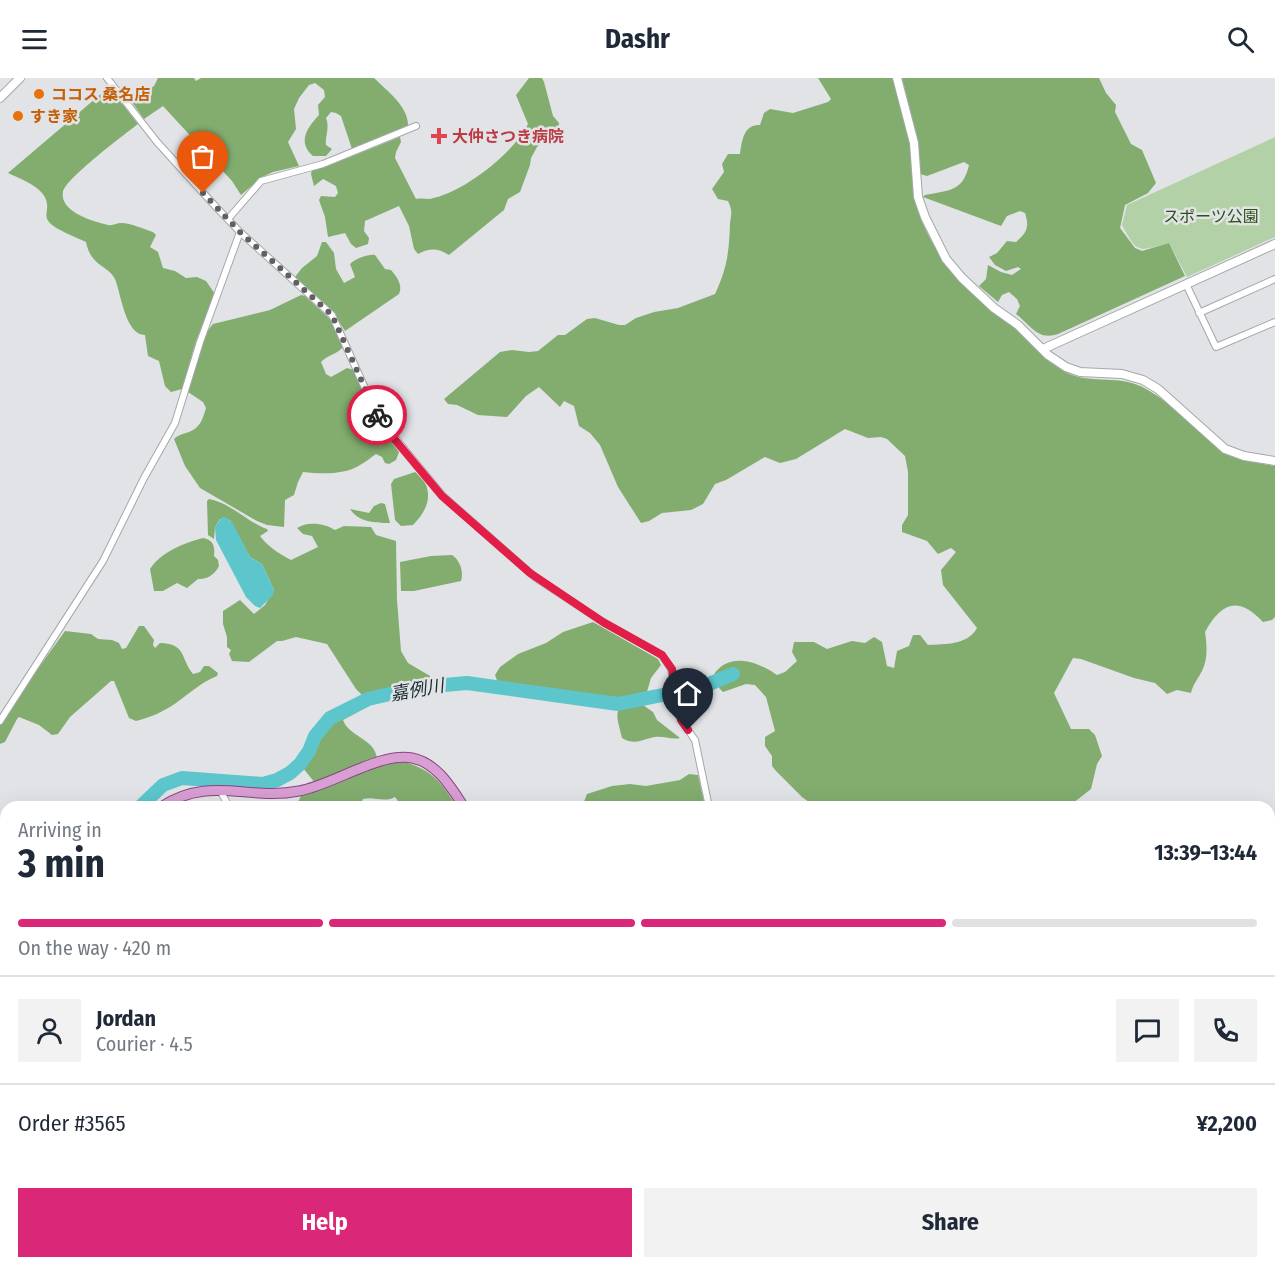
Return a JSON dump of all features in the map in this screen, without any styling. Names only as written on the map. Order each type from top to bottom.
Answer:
[{"type":"main road","points":[[171,801],[194,791],[276,793],[298,791],[320,786],[384,760],[407,757],[421,761],[434,769],[460,801]]},
{"type":"street","points":[[0,98],[20,78]]},
{"type":"street","points":[[107,78],[173,160],[240,232],[332,315],[378,417],[442,496],[536,578],[603,622],[662,655],[670,665],[681,720],[695,740],[708,801]]},
{"type":"street","points":[[897,78],[914,143],[918,197],[925,217],[946,258],[962,278],[994,308],[1018,325],[1055,361],[1074,371],[1122,374],[1143,380],[1165,395],[1225,449],[1244,456],[1275,461]]},
{"type":"street","points":[[228,219],[261,181],[323,164],[416,126]]},
{"type":"street","points":[[0,721],[103,561],[144,478],[175,423],[200,342],[240,232]]},
{"type":"street","points":[[1043,349],[1275,244]]},
{"type":"street","points":[[1199,313],[1275,279]]},
{"type":"street","points":[[1186,284],[1216,347],[1275,322]]},
{"type":"street","points":[[220,790],[226,801]]},
{"type":"green space","points":[[158,78],[194,78],[196,81],[201,78],[374,78],[402,106],[408,120],[408,128],[352,149],[341,116],[331,112],[326,118],[328,125],[326,145],[332,149],[326,156],[313,156],[306,146],[306,135],[319,115],[318,105],[325,97],[324,90],[315,83],[309,85],[294,109],[296,129],[288,142],[299,166],[262,177],[241,195],[232,181],[163,106],[144,119],[132,102],[154,86]]},
{"type":"green space","points":[[529,78],[542,78],[553,116],[559,123],[558,131],[537,147],[520,192],[508,199],[504,210],[449,255],[434,250],[418,254],[414,249],[409,226],[399,206],[365,221],[364,231],[369,238],[368,244],[356,248],[345,233],[328,237],[325,217],[319,200],[321,196],[335,197],[338,193],[336,186],[323,179],[314,186],[312,170],[400,137],[401,142],[395,158],[416,199],[430,199],[443,195],[472,181],[511,148],[521,136],[528,124],[516,95]]},
{"type":"green space","points":[[818,78],[893,78],[910,144],[916,204],[932,242],[950,269],[972,293],[1019,331],[1058,368],[1075,376],[1128,382],[1146,389],[1167,403],[1228,455],[1275,466],[1275,617],[1263,622],[1254,613],[1238,606],[1231,606],[1217,614],[1205,632],[1207,647],[1205,662],[1191,693],[1177,690],[1167,694],[1155,683],[1073,658],[1054,693],[1071,729],[1089,729],[1095,735],[1102,756],[1097,764],[1091,789],[1076,801],[808,801],[772,766],[772,756],[765,746],[765,737],[775,731],[766,697],[755,685],[746,684],[723,692],[719,688],[720,684],[726,684],[726,680],[733,674],[723,675],[721,672],[717,677],[714,674],[721,667],[736,661],[762,666],[777,675],[785,672],[797,661],[792,652],[794,642],[814,642],[827,649],[852,641],[865,643],[874,637],[882,642],[887,666],[894,668],[897,651],[909,646],[913,635],[920,635],[928,645],[962,641],[973,634],[977,628],[943,585],[941,570],[956,552],[951,548],[938,554],[927,541],[902,532],[902,525],[908,515],[908,472],[905,456],[887,439],[868,438],[845,429],[796,459],[780,463],[765,457],[715,484],[703,504],[691,510],[662,513],[641,523],[618,487],[600,445],[590,433],[579,426],[574,406],[564,401],[560,407],[539,387],[526,396],[507,417],[478,415],[457,405],[448,404],[444,399],[500,352],[538,351],[558,335],[565,335],[587,319],[595,318],[625,325],[636,318],[678,308],[715,294],[727,260],[731,215],[728,201],[718,199],[712,189],[724,172],[722,164],[728,154],[740,154],[747,130],[760,125],[764,113],[770,109],[793,113],[831,99]]},
{"type":"green space","points":[[902,78],[1099,78],[1106,93],[1116,105],[1115,112],[1131,144],[1142,150],[1156,183],[1148,193],[1125,205],[1120,228],[1135,248],[1142,251],[1169,243],[1185,276],[1058,334],[1051,336],[1039,334],[1016,314],[1020,306],[1017,299],[1009,292],[1002,295],[998,302],[979,286],[986,279],[988,265],[1012,275],[1021,269],[1018,267],[1006,271],[995,265],[989,257],[997,253],[1007,241],[1016,242],[1022,236],[1027,226],[1025,213],[1020,211],[1007,216],[1001,226],[923,197],[959,185],[969,165],[964,162],[927,176],[920,174],[918,140]]},
{"type":"green space","points":[[109,87],[138,124],[74,177],[63,192],[63,199],[72,210],[87,219],[108,225],[129,224],[153,232],[156,235],[150,247],[158,252],[163,268],[175,271],[186,278],[197,277],[206,281],[215,294],[196,341],[182,389],[171,392],[165,386],[159,361],[148,356],[145,335],[138,333],[128,321],[112,274],[96,261],[88,250],[86,242],[49,222],[46,216],[46,198],[38,189],[8,173]]},
{"type":"green space","name":"スポーツ公園","points":[[1275,137],[1275,237],[1187,277],[1169,243],[1145,249],[1132,242],[1122,225],[1127,205]]},
{"type":"green space","points":[[322,242],[326,242],[334,253],[336,269],[344,283],[355,277],[350,264],[362,257],[375,255],[385,269],[391,270],[397,278],[400,284],[399,294],[345,331],[335,315],[295,277],[317,256]]},
{"type":"green space","points":[[301,295],[331,320],[343,347],[321,362],[326,374],[331,377],[347,368],[354,370],[367,403],[364,414],[369,421],[384,432],[399,452],[396,460],[389,464],[376,454],[347,471],[303,472],[294,495],[285,500],[284,527],[257,521],[200,488],[185,466],[174,439],[196,428],[204,414],[206,408],[203,402],[188,392],[206,333],[213,324],[270,310]]},
{"type":"green space","points":[[415,472],[426,486],[427,503],[423,513],[413,525],[401,526],[395,520],[391,484],[394,479]]},
{"type":"green space","points":[[209,499],[225,504],[267,529],[268,531],[260,536],[270,547],[291,560],[318,547],[312,536],[303,534],[297,528],[306,524],[321,524],[335,530],[344,526],[371,527],[376,535],[396,541],[401,651],[408,663],[430,676],[428,682],[365,698],[356,689],[327,644],[296,637],[277,641],[249,662],[232,661],[229,654],[231,650],[227,647],[223,611],[240,600],[254,614],[265,605],[274,590],[262,564],[250,557],[230,520],[220,519],[215,527],[214,539],[208,535],[207,501]]},
{"type":"green space","points":[[385,504],[390,523],[362,519],[350,509],[369,513],[374,506]]},
{"type":"green space","points":[[203,538],[210,540],[213,544],[214,556],[219,566],[215,572],[208,577],[198,579],[187,588],[177,583],[163,591],[154,591],[150,569],[155,563],[174,549]]},
{"type":"green space","points":[[452,555],[461,566],[461,581],[414,591],[401,591],[400,562],[431,556]]},
{"type":"green space","points":[[593,622],[658,659],[661,665],[651,678],[646,695],[626,701],[613,701],[498,683],[495,675],[500,667],[518,654],[546,643],[563,632]]},
{"type":"green space","points":[[139,626],[144,626],[154,640],[155,648],[160,643],[179,649],[193,674],[200,672],[204,666],[209,666],[218,673],[217,676],[166,709],[136,721],[129,718],[114,681],[111,681],[70,717],[58,734],[52,735],[39,725],[19,717],[5,742],[0,744],[0,725],[4,716],[65,631],[91,634],[98,639],[112,640],[119,643],[122,649],[126,648]]},
{"type":"green space","points":[[403,694],[405,696],[371,705],[343,720],[350,730],[371,746],[377,758],[315,783],[303,768],[318,738],[327,726],[336,718],[357,707]]},
{"type":"green space","points":[[640,703],[680,738],[655,737],[635,742],[622,738],[618,712],[624,706]]},
{"type":"green space","points":[[404,762],[427,772],[438,781],[453,801],[398,801],[395,797],[371,798],[362,801],[298,801],[301,796],[364,771]]},
{"type":"green space","points":[[689,774],[698,775],[704,801],[584,801],[587,794],[612,786],[630,784],[646,786],[680,780]]},
{"type":"water","points":[[222,517],[232,522],[250,557],[262,564],[274,590],[273,595],[260,608],[246,597],[216,540],[215,527]]},
{"type":"waterway","name":"嘉例川","points":[[146,801],[163,785],[182,778],[263,784],[277,780],[300,764],[315,736],[330,718],[368,699],[421,687],[467,683],[618,704],[702,687],[733,674]]},
{"type":"way so far","points":[[203,193],[240,232],[332,315],[377,415]]},
{"type":"place","name":"ココス 桑名店","points":[[39,94]]},
{"type":"place","name":"すき家","points":[[18,116]]},
{"type":"place","name":"大仲さつき病院","points":[[439,136]]},
{"type":"route","points":[[377,415],[442,496],[530,573],[603,622],[662,655],[672,669],[681,720],[688,730]]}]
